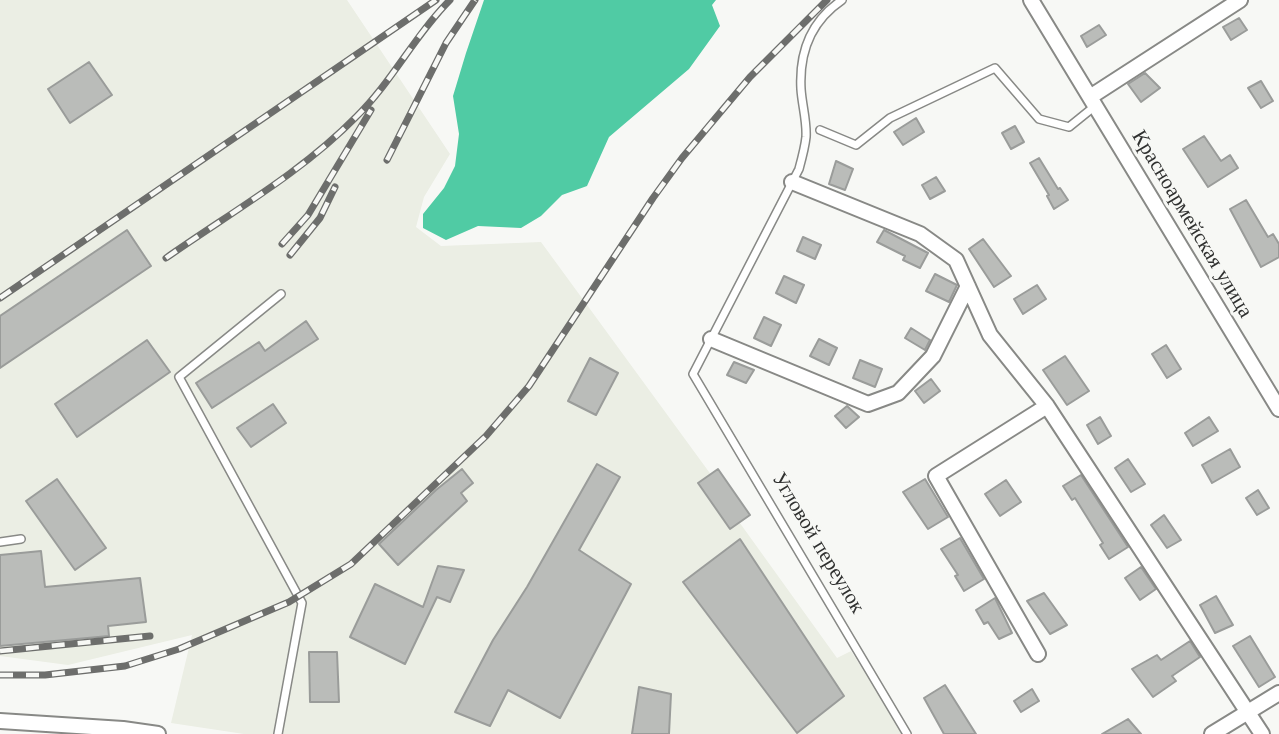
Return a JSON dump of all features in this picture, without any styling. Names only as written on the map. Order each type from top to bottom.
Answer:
[{"type":"street","name":"Красноармейская улица","points":[[1031,0],[1279,409]]},
{"type":"street","points":[[1093,101],[1240,0]]},
{"type":"street","points":[[792,182],[920,234],[956,260],[990,335],[1047,406],[1262,734]]},
{"type":"street","points":[[711,339],[868,404],[898,393],[933,356],[968,286]]},
{"type":"street","points":[[1038,654],[936,476],[1047,406]]},
{"type":"street","points":[[1212,734],[1279,693]]},
{"type":"street","points":[[0,722],[158,734]]},
{"type":"lane","points":[[711,339],[799,169],[806,140],[801,68],[806,45],[815,25],[842,0]]},
{"type":"lane","points":[[820,130],[856,145],[890,118],[995,68],[1040,119],[1069,127],[1093,101]]},
{"type":"lane","points":[[278,734],[302,603],[179,377],[281,294]]},
{"type":"lane","name":"Угловой переулок","points":[[711,339],[692,374],[907,734]]},
{"type":"lane","points":[[0,542],[21,539]]},
{"type":"shaded area","points":[[0,0],[347,0],[450,154],[424,197],[416,227],[441,246],[541,242],[739,513],[737,519],[837,658],[851,651],[904,734],[244,734],[171,723],[192,635],[68,665],[0,656]]},
{"type":"shaded area","points":[[484,0],[716,0],[712,5],[720,26],[689,69],[609,137],[587,186],[562,195],[541,216],[521,228],[478,226],[446,240],[423,228],[423,214],[444,188],[455,166],[459,134],[453,96]]},
{"type":"building","points":[[1239,18],[1247,30],[1231,40],[1223,27]]},
{"type":"building","points":[[1099,25],[1106,35],[1087,47],[1081,36]]},
{"type":"building","points":[[89,62],[112,95],[70,123],[48,89]]},
{"type":"building","points":[[1145,73],[1160,88],[1141,102],[1128,84]]},
{"type":"building","points":[[1261,81],[1273,101],[1261,108],[1248,88]]},
{"type":"building","points":[[916,118],[924,132],[903,145],[894,132]]},
{"type":"building","points":[[1015,126],[1024,142],[1011,149],[1002,133]]},
{"type":"building","points":[[1204,136],[1221,161],[1230,155],[1238,168],[1208,187],[1183,149]]},
{"type":"building","points":[[1039,158],[1068,200],[1054,209],[1030,163]]},
{"type":"building","points":[[836,161],[853,169],[845,190],[829,184]]},
{"type":"building","points":[[936,177],[945,191],[930,199],[922,185]]},
{"type":"building","points":[[1246,200],[1268,237],[1273,234],[1279,244],[1279,257],[1261,267],[1230,209]]},
{"type":"building","points":[[127,230],[151,266],[0,368],[0,316]]},
{"type":"building","points":[[884,230],[928,253],[920,268],[903,260],[905,256],[877,242]]},
{"type":"building","points":[[803,237],[821,245],[815,259],[797,251]]},
{"type":"building","points":[[983,239],[1011,276],[994,287],[969,249]]},
{"type":"building","points":[[935,274],[957,285],[949,302],[926,291]]},
{"type":"building","points":[[784,276],[804,285],[796,303],[776,293]]},
{"type":"building","points":[[1037,285],[1046,299],[1023,314],[1014,299]]},
{"type":"building","points":[[764,317],[781,325],[771,346],[754,338]]},
{"type":"building","points":[[306,321],[318,339],[212,408],[196,383],[259,342],[265,351]]},
{"type":"building","points":[[911,328],[930,340],[925,350],[905,338]]},
{"type":"building","points":[[819,339],[837,348],[829,365],[810,356]]},
{"type":"building","points":[[147,340],[170,372],[77,437],[55,404]]},
{"type":"building","points":[[1166,345],[1181,369],[1167,378],[1152,354]]},
{"type":"building","points":[[1065,356],[1089,391],[1067,405],[1043,370]]},
{"type":"building","points":[[590,358],[618,373],[596,415],[568,401]]},
{"type":"building","points":[[860,360],[882,369],[875,387],[853,378]]},
{"type":"building","points":[[734,362],[754,370],[746,383],[727,375]]},
{"type":"building","points":[[931,379],[940,391],[924,403],[915,391]]},
{"type":"building","points":[[273,404],[286,423],[251,447],[237,428]]},
{"type":"building","points":[[847,406],[859,417],[846,428],[835,416]]},
{"type":"building","points":[[1100,417],[1111,436],[1098,444],[1087,425]]},
{"type":"building","points":[[1209,417],[1218,431],[1193,446],[1185,433]]},
{"type":"building","points":[[1230,449],[1240,467],[1212,483],[1202,465]]},
{"type":"building","points":[[1128,459],[1145,484],[1131,492],[1115,468]]},
{"type":"building","points":[[597,464],[620,477],[579,550],[631,584],[560,718],[508,690],[490,726],[455,712],[493,640],[527,587]]},
{"type":"building","points":[[462,469],[473,483],[461,493],[467,501],[398,565],[379,544]]},
{"type":"building","points":[[718,469],[750,515],[730,529],[698,483]]},
{"type":"building","points":[[1081,475],[1128,547],[1109,559],[1100,545],[1103,543],[1075,498],[1072,500],[1063,486]]},
{"type":"building","points":[[57,479],[106,548],[75,570],[26,501]]},
{"type":"building","points":[[925,479],[948,517],[928,529],[903,492]]},
{"type":"building","points":[[1006,480],[1021,502],[1000,516],[985,494]]},
{"type":"building","points":[[1258,490],[1269,508],[1257,515],[1246,498]]},
{"type":"building","points":[[1164,515],[1181,540],[1167,548],[1151,525]]},
{"type":"building","points":[[960,538],[984,579],[964,591],[955,576],[958,575],[941,549]]},
{"type":"building","points":[[740,539],[844,696],[797,733],[683,582]]},
{"type":"building","points":[[41,551],[45,587],[140,578],[146,622],[108,626],[109,636],[0,646],[0,555]]},
{"type":"building","points":[[438,566],[464,570],[450,602],[437,597],[405,664],[350,637],[375,584],[423,607]]},
{"type":"building","points":[[1141,567],[1156,589],[1140,600],[1125,578]]},
{"type":"building","points":[[1044,593],[1067,625],[1050,634],[1027,601]]},
{"type":"building","points":[[1216,596],[1233,625],[1215,633],[1200,605]]},
{"type":"building","points":[[995,598],[1012,633],[999,639],[988,622],[984,624],[976,610]]},
{"type":"building","points":[[1250,636],[1275,677],[1259,687],[1233,646]]},
{"type":"building","points":[[1190,641],[1200,657],[1172,676],[1176,681],[1153,697],[1132,669],[1157,655],[1161,660]]},
{"type":"building","points":[[309,652],[337,652],[339,702],[310,702]]},
{"type":"building","points":[[945,685],[976,734],[944,734],[924,698]]},
{"type":"building","points":[[639,687],[671,694],[669,734],[632,734]]},
{"type":"building","points":[[1032,689],[1039,701],[1021,712],[1014,701]]},
{"type":"building","points":[[1128,719],[1141,734],[1102,734]]},
{"type":"railway","points":[[0,298],[436,0]]},
{"type":"railway","points":[[166,258],[264,192],[335,137],[369,103],[450,0]]},
{"type":"railway","points":[[387,160],[446,43],[475,0]]},
{"type":"railway","points":[[0,675],[45,675],[125,666],[179,649],[289,602],[351,564],[486,436],[529,386],[682,158],[750,77],[827,0]]},
{"type":"railway","points":[[282,244],[308,215],[371,110]]},
{"type":"railway","points":[[290,255],[320,218],[335,187]]},
{"type":"railway","points":[[0,651],[150,636]]}]
